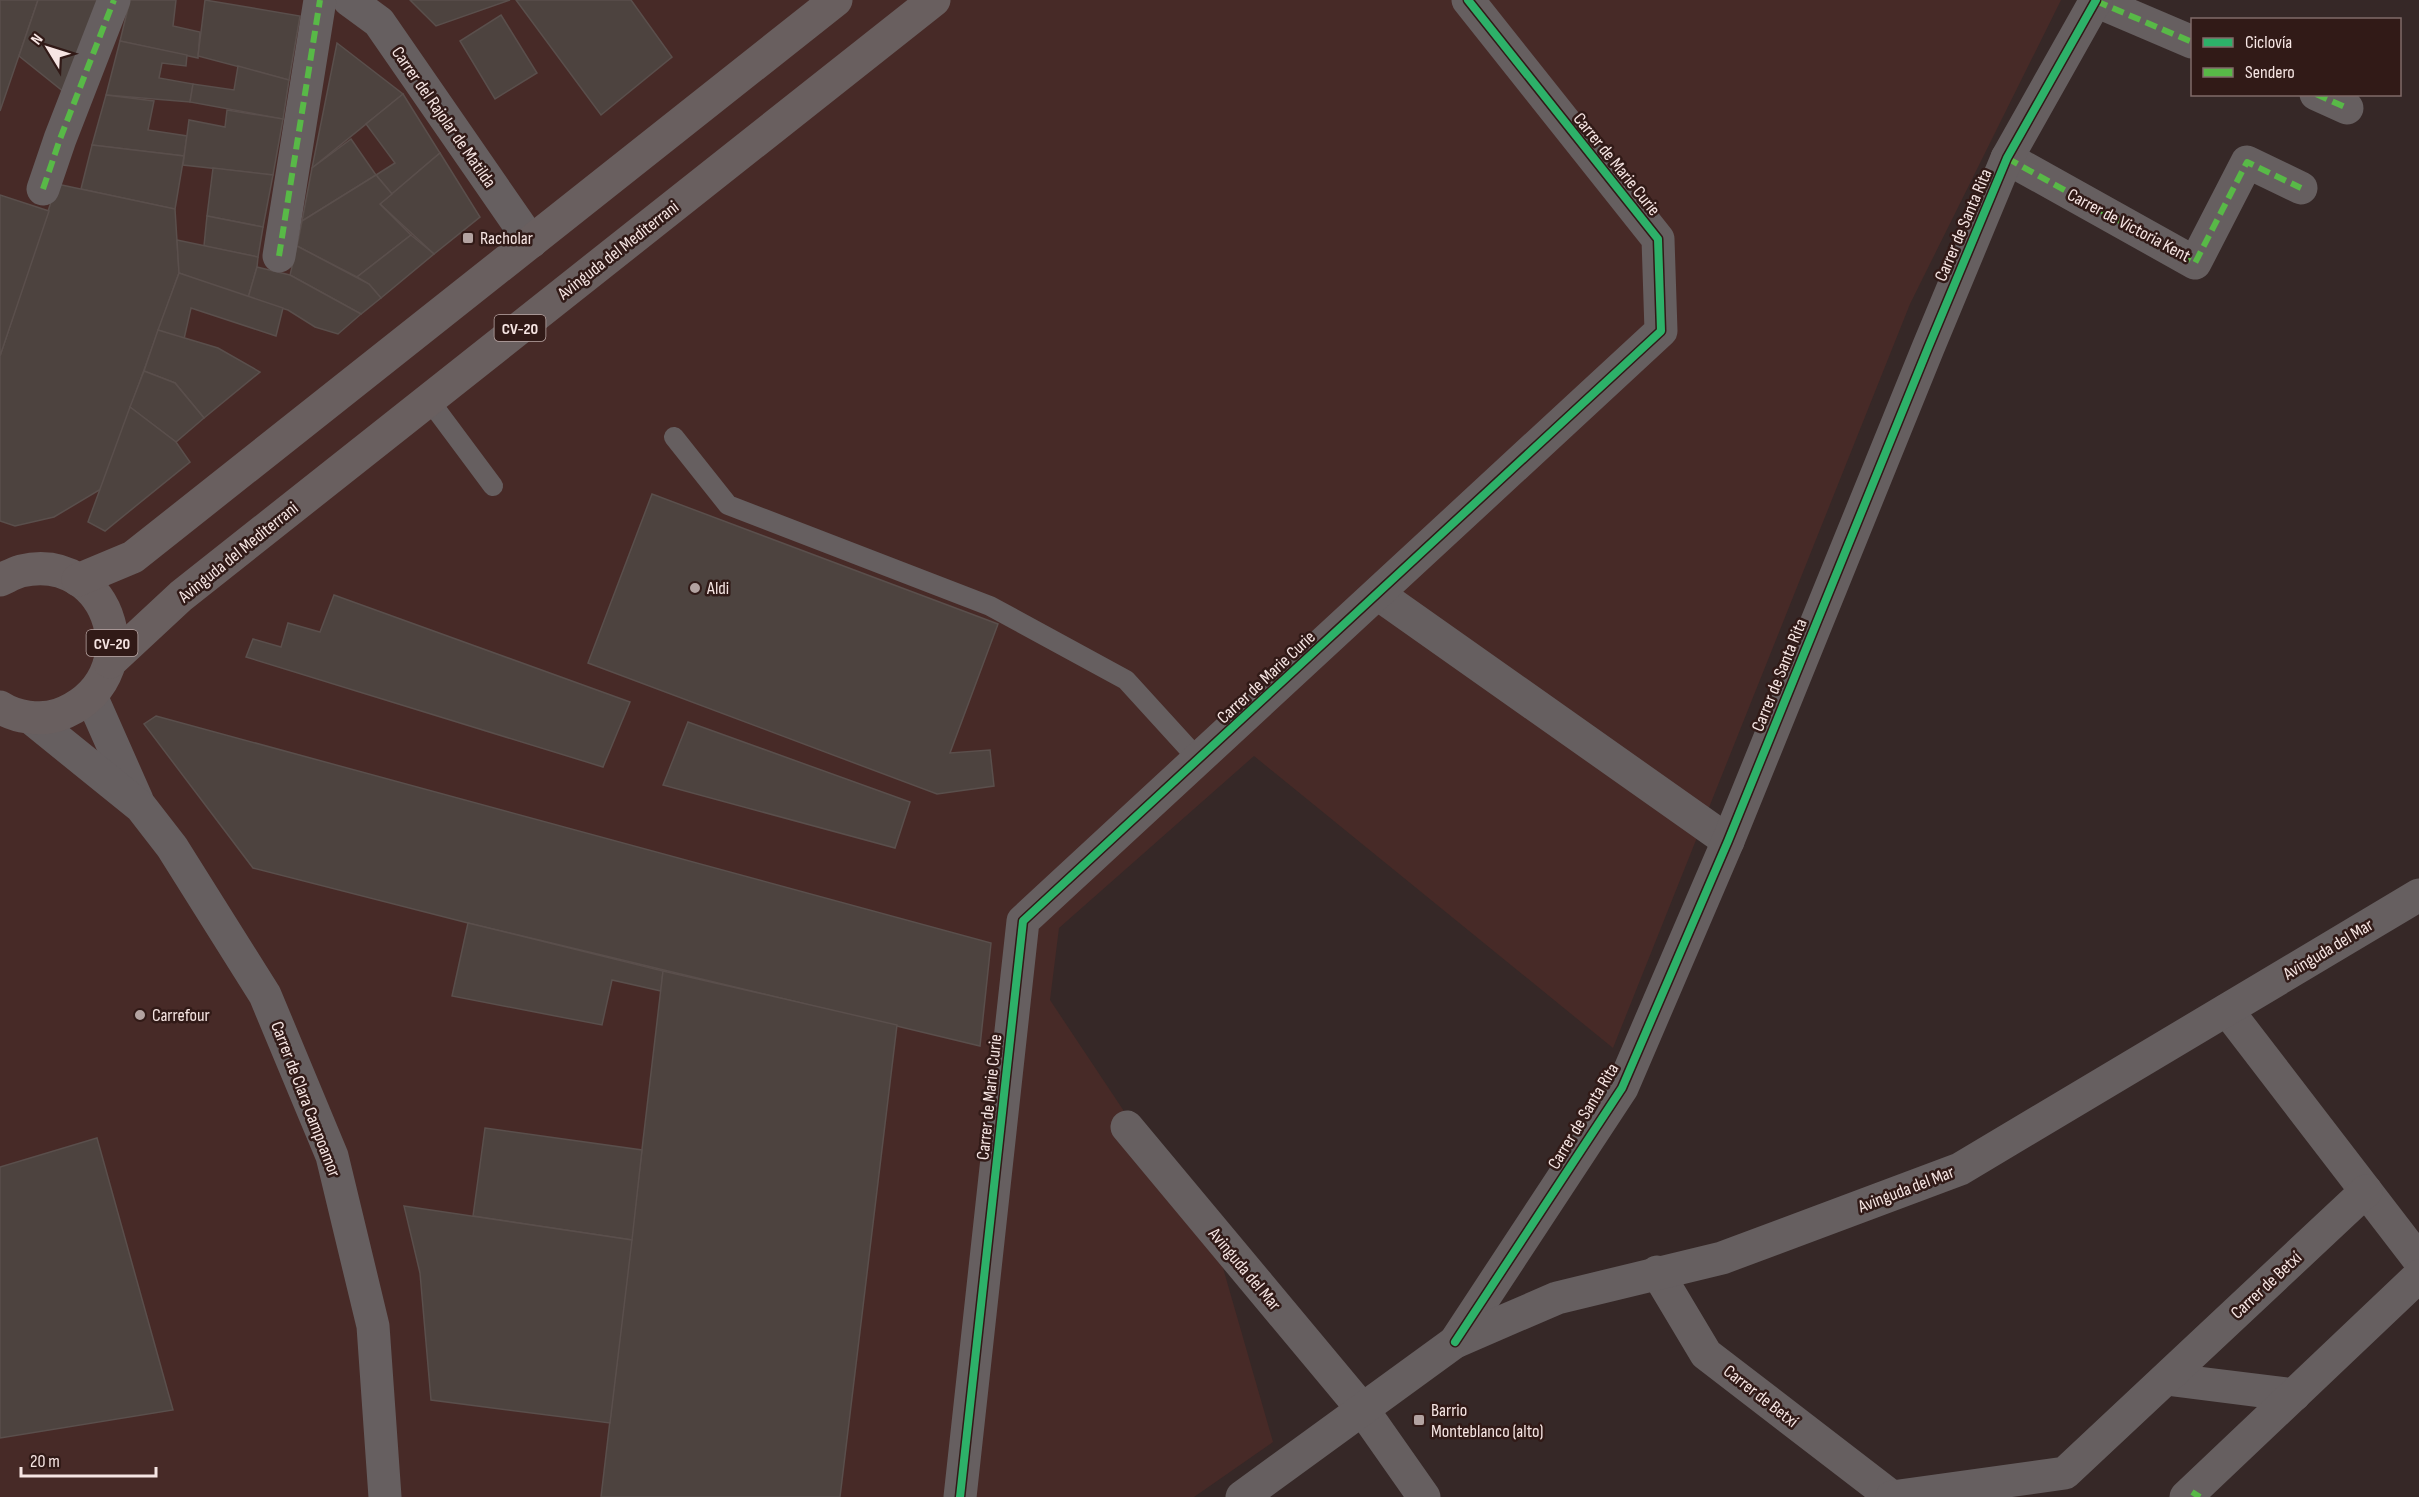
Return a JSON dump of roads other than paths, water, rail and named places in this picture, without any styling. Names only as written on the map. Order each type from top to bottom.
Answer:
[{"type":"main road","points":[[78,580],[134,557],[836,0]]},
{"type":"main road","name":"Avinguda del Mediterrani","points":[[110,662],[181,596],[934,0]]},
{"type":"main road","name":"CV-20","points":[[7,573],[40,568],[59,572],[78,580],[95,595],[108,615],[113,638],[110,662],[103,680],[91,696],[74,709],[53,716],[14,718]]},
{"type":"street","points":[[44,189],[60,139],[114,0]]},
{"type":"street","points":[[279,256],[320,0]]},
{"type":"street","name":"Carrer del Rajolar de Matilda","points":[[349,0],[379,22],[531,242]]},
{"type":"street","name":"Carrer de Marie Curie","points":[[960,1497],[1023,921],[1661,331],[1658,239],[1468,0]]},
{"type":"street","points":[[2096,0],[2191,41]]},
{"type":"street","name":"Carrer de Santa Rita","points":[[1455,1342],[1622,1088],[1728,841],[2007,158],[2096,0]]},
{"type":"street","points":[[2320,96],[2347,108]]},
{"type":"street","name":"Carrer de Victoria Kent","points":[[2007,158],[2195,263],[2247,162],[2301,189]]},
{"type":"street","points":[[1378,594],[1728,841]]},
{"type":"street","name":"Carrer de Clara Campoamor","points":[[91,696],[141,807],[172,846],[265,995],[332,1156],[373,1326],[385,1497]]},
{"type":"street","name":"Carrer de Clara Campoamor","points":[[14,718],[141,807]]},
{"type":"street","name":"Avinguda del Mar","points":[[1242,1497],[1455,1342],[1557,1298],[1722,1258],[1960,1169],[2419,895]]},
{"type":"street","points":[[2227,1010],[2419,1260]]},
{"type":"street","name":"Avinguda del Mar","points":[[1127,1127],[1363,1410]]},
{"type":"street","name":"Carrer de Betxí","points":[[1657,1272],[1706,1354],[1892,1497],[2065,1473],[2366,1191]]},
{"type":"street","points":[[2186,1497],[2419,1276]]},
{"type":"street","points":[[2166,1379],[2294,1395]]},
{"type":"street","points":[[1363,1410],[1424,1497]]},
{"type":"lane","points":[[429,400],[493,486]]},
{"type":"lane","points":[[674,438],[728,505],[990,606],[1126,680],[1198,759]]},
{"type":"place","name":"Racholar","points":[[468,238]]},
{"type":"place","name":"Aldi","points":[[695,588]]},
{"type":"place","name":"Carrefour","points":[[140,1015]]},
{"type":"place","name":"Barrio Monteblanco (alto)","points":[[1419,1420]]}]
